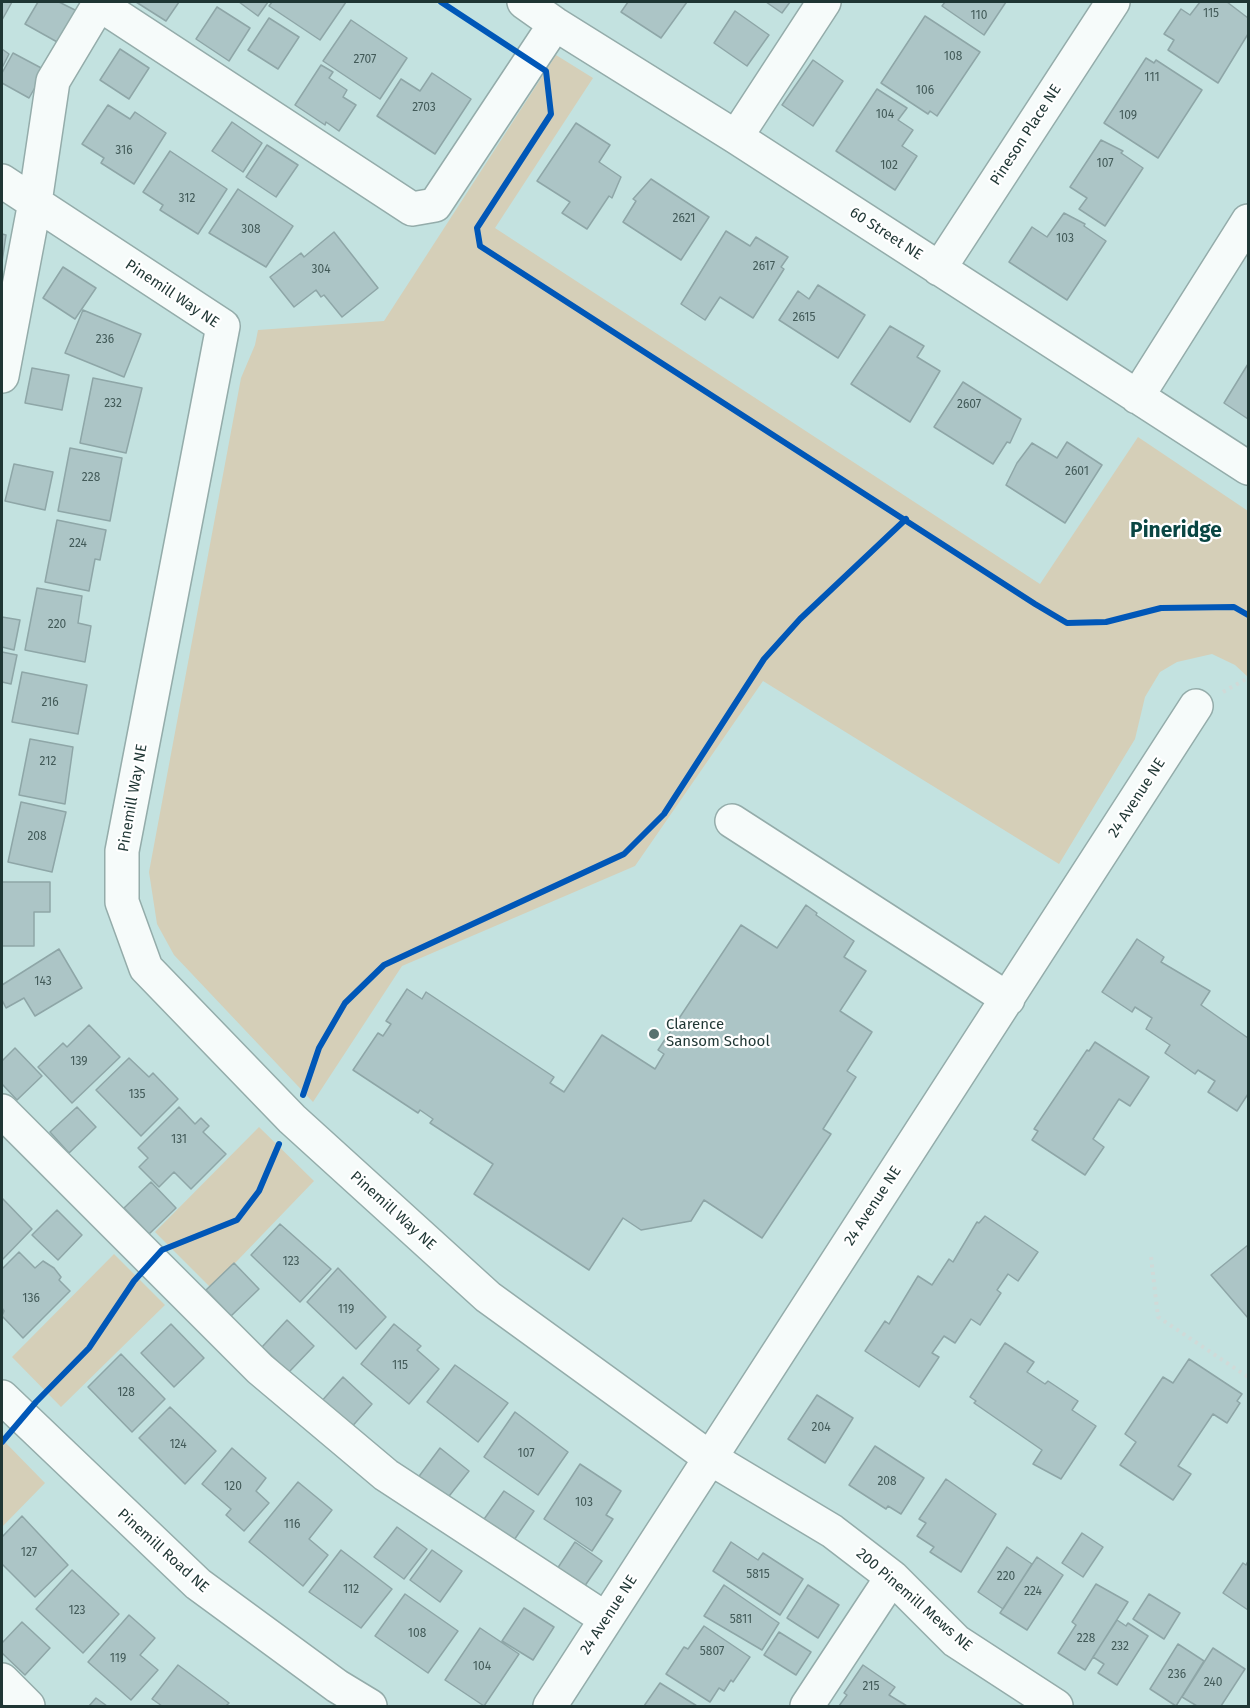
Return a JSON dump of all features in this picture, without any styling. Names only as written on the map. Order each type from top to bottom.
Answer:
[{"type":"street","points":[[736,137],[824,2]]},
{"type":"street","name":"Pineson Place NE","points":[[939,269],[1113,2]]},
{"type":"street","points":[[2,375],[35,202],[53,81],[99,4],[412,210],[435,205],[540,9]]},
{"type":"street","name":"60 Street NE","points":[[540,9],[1248,468]]},
{"type":"street","name":"Pinemill Way NE","points":[[2,181],[223,326],[122,851],[122,902],[146,968],[292,1119],[488,1297],[710,1458]]},
{"type":"street","points":[[1137,397],[1248,221]]},
{"type":"street","name":"24 Avenue NE","points":[[550,1707],[1196,706]]},
{"type":"street","points":[[732,821],[1008,999]]},
{"type":"street","points":[[2,1110],[260,1369],[386,1475],[606,1619]]},
{"type":"street","name":"Pinemill Road NE","points":[[4,1404],[198,1584],[337,1686],[370,1707]]},
{"type":"street","name":"200 Pinemill Mews NE","points":[[710,1458],[832,1531],[892,1577],[956,1641],[1056,1707]]},
{"type":"street","points":[[807,1707],[892,1577]]},
{"type":"street","points":[[2,1680],[28,1707]]},
{"type":"path","points":[[1151,1257],[1158,1317],[1248,1377]]},
{"type":"shaded area","points":[[556,55],[593,78],[495,228],[1040,584],[1138,437],[1248,511],[1248,677],[1235,665],[1212,654],[1177,662],[1160,672],[1145,697],[1135,739],[1059,864],[763,681],[635,866],[402,966],[313,1102],[174,955],[157,924],[149,872],[241,378],[255,345],[258,330],[384,321]]},
{"type":"shaded area","points":[[259,1127],[314,1181],[211,1288],[155,1232]]},
{"type":"shaded area","points":[[114,1254],[165,1305],[61,1407],[12,1357]]},
{"type":"shaded area","points":[[2,1439],[45,1483],[2,1527]]},
{"type":"building","points":[[2,2],[12,2],[2,20]]},
{"type":"building","points":[[38,2],[59,2],[77,11],[59,43],[25,24]]},
{"type":"building","points":[[136,2],[179,2],[166,21]]},
{"type":"building","points":[[239,2],[268,2],[258,16]]},
{"type":"building","points":[[272,2],[346,2],[320,40],[269,6]]},
{"type":"building","points":[[628,2],[687,2],[661,38],[621,12]]},
{"type":"building","points":[[766,2],[790,2],[782,13]]},
{"type":"building","points":[[945,2],[1006,2],[984,35],[942,6]]},
{"type":"building","points":[[1200,2],[1227,2],[1248,18],[1248,34],[1218,83],[1168,50],[1174,40],[1164,34],[1181,9],[1190,15]]},
{"type":"building","points":[[217,7],[250,28],[229,61],[196,39]]},
{"type":"building","points":[[735,11],[769,35],[747,66],[714,43]]},
{"type":"building","points":[[925,16],[980,52],[937,116],[930,111],[928,114],[881,83]]},
{"type":"building","points":[[269,18],[299,37],[278,69],[248,50]]},
{"type":"building","points":[[351,20],[407,58],[380,99],[323,61]]},
{"type":"building","points":[[2,49],[9,54],[2,68]]},
{"type":"building","points":[[120,49],[149,68],[129,99],[100,80]]},
{"type":"building","points":[[13,53],[45,70],[29,98],[2,83],[2,73]]},
{"type":"building","points":[[1146,58],[1154,63],[1156,60],[1202,90],[1158,158],[1104,123]]},
{"type":"building","points":[[813,60],[843,81],[813,126],[782,105]]},
{"type":"building","points":[[321,65],[333,72],[329,78],[347,90],[343,97],[356,105],[339,131],[326,122],[325,125],[295,105]]},
{"type":"building","points":[[432,73],[471,99],[435,154],[377,116],[401,79],[420,91]]},
{"type":"building","points":[[877,89],[907,108],[898,120],[913,130],[902,146],[917,156],[895,190],[836,151]]},
{"type":"building","points":[[108,105],[130,119],[135,112],[166,133],[134,184],[101,163],[104,158],[82,144]]},
{"type":"building","points":[[232,122],[262,143],[243,172],[212,151]]},
{"type":"building","points":[[576,123],[610,145],[599,162],[621,177],[612,198],[609,196],[587,229],[562,213],[570,202],[537,181]]},
{"type":"building","points":[[1101,140],[1123,151],[1121,153],[1143,168],[1105,226],[1079,209],[1087,198],[1070,187]]},
{"type":"building","points":[[267,145],[298,165],[276,197],[246,177]]},
{"type":"building","points":[[170,151],[227,189],[198,234],[160,210],[163,205],[143,192]]},
{"type":"building","points":[[651,179],[709,217],[681,260],[623,222],[636,201],[633,199]]},
{"type":"building","points":[[238,189],[293,226],[266,267],[209,233]]},
{"type":"building","points":[[1064,213],[1085,224],[1084,226],[1106,241],[1067,300],[1009,262],[1032,227],[1047,237]]},
{"type":"building","points":[[726,231],[750,246],[756,237],[788,257],[781,267],[784,269],[753,318],[720,297],[705,320],[681,304]]},
{"type":"building","points":[[334,232],[378,288],[342,317],[324,295],[321,297],[316,290],[294,307],[270,277],[301,253],[304,257]]},
{"type":"building","points":[[2,234],[6,235],[2,262]]},
{"type":"building","points":[[63,267],[96,288],[75,319],[43,298]]},
{"type":"building","points":[[818,285],[865,315],[838,358],[779,320],[798,291],[809,299]]},
{"type":"building","points":[[83,310],[141,334],[124,377],[65,353]]},
{"type":"building","points":[[890,326],[924,346],[917,357],[940,371],[910,422],[851,384]]},
{"type":"building","points":[[1248,364],[1248,419],[1224,403]]},
{"type":"building","points":[[32,368],[69,375],[62,410],[25,403]]},
{"type":"building","points":[[93,378],[142,388],[126,453],[80,443]]},
{"type":"building","points":[[963,382],[1021,419],[1010,443],[1007,442],[993,464],[934,427]]},
{"type":"building","points":[[1067,442],[1102,465],[1065,523],[1006,485],[1017,463],[1032,443],[1057,458]]},
{"type":"building","points":[[70,448],[122,458],[110,521],[58,511]]},
{"type":"building","points":[[14,464],[53,472],[45,510],[5,501]]},
{"type":"building","points":[[57,520],[106,530],[100,560],[95,559],[89,591],[45,582]]},
{"type":"building","points":[[37,588],[82,596],[78,623],[91,626],[85,662],[25,650]]},
{"type":"building","points":[[2,617],[20,620],[14,650],[2,647]]},
{"type":"building","points":[[2,652],[17,655],[11,684],[2,682]]},
{"type":"building","points":[[22,672],[87,685],[78,734],[12,722]]},
{"type":"building","points":[[30,739],[73,747],[65,804],[19,795]]},
{"type":"building","points":[[21,802],[66,812],[52,872],[8,862]]},
{"type":"building","points":[[2,882],[50,882],[50,912],[34,912],[34,946],[2,946]]},
{"type":"building","points":[[806,905],[817,913],[816,915],[854,941],[844,957],[866,971],[840,1011],[872,1032],[847,1071],[856,1077],[823,1129],[831,1134],[762,1238],[704,1200],[691,1221],[641,1230],[623,1218],[589,1270],[474,1194],[493,1164],[430,1123],[433,1119],[420,1110],[418,1113],[353,1070],[378,1033],[383,1036],[391,1024],[386,1021],[407,989],[422,999],[426,992],[554,1077],[550,1083],[564,1092],[602,1035],[655,1069],[664,1054],[658,1050],[741,925],[777,948]]},
{"type":"building","points":[[1137,939],[1164,957],[1161,962],[1210,991],[1201,1005],[1248,1038],[1248,1094],[1237,1111],[1208,1092],[1215,1081],[1198,1070],[1195,1074],[1165,1053],[1170,1045],[1146,1029],[1152,1018],[1135,1007],[1132,1012],[1102,992]]},
{"type":"building","points":[[59,949],[82,988],[35,1016],[24,998],[6,1008],[2,1000],[2,985]]},
{"type":"building","points":[[89,1025],[120,1057],[72,1103],[38,1067],[63,1043],[67,1047]]},
{"type":"building","points":[[1095,1042],[1149,1077],[1130,1106],[1119,1099],[1093,1139],[1104,1147],[1085,1175],[1032,1140],[1038,1131],[1034,1129],[1087,1050],[1089,1051]]},
{"type":"building","points":[[15,1048],[42,1076],[17,1100],[2,1084],[2,1061]]},
{"type":"building","points":[[129,1058],[149,1077],[153,1073],[178,1099],[141,1136],[96,1090]]},
{"type":"building","points":[[77,1107],[96,1127],[69,1153],[50,1132]]},
{"type":"building","points":[[179,1107],[195,1124],[201,1118],[209,1126],[203,1132],[226,1154],[191,1189],[174,1172],[159,1187],[139,1167],[148,1158],[138,1148]]},
{"type":"building","points":[[151,1182],[176,1208],[149,1234],[124,1208]]},
{"type":"building","points":[[2,1198],[32,1229],[2,1260]]},
{"type":"building","points":[[57,1210],[82,1235],[58,1260],[32,1235]]},
{"type":"building","points":[[985,1216],[1038,1252],[1018,1281],[1008,1274],[997,1290],[1001,1293],[980,1325],[971,1319],[955,1343],[944,1336],[932,1353],[939,1357],[919,1387],[865,1351],[885,1321],[889,1324],[918,1276],[932,1285],[949,1259],[953,1262],[977,1222],[979,1223]]},
{"type":"building","points":[[280,1224],[331,1269],[300,1302],[251,1255]]},
{"type":"building","points":[[1248,1245],[1248,1318],[1211,1275]]},
{"type":"building","points":[[19,1252],[35,1268],[43,1261],[54,1268],[61,1277],[59,1280],[70,1291],[23,1338],[2,1316],[4,1311],[2,1308],[2,1269]]},
{"type":"building","points":[[234,1263],[259,1289],[231,1316],[206,1290]]},
{"type":"building","points":[[338,1268],[386,1317],[356,1349],[307,1302]]},
{"type":"building","points":[[287,1320],[314,1346],[289,1372],[262,1347]]},
{"type":"building","points":[[171,1324],[204,1358],[174,1387],[141,1353]]},
{"type":"building","points":[[394,1324],[421,1346],[417,1350],[439,1369],[409,1404],[361,1364]]},
{"type":"building","points":[[1005,1343],[1034,1362],[1027,1372],[1045,1384],[1048,1381],[1078,1401],[1072,1410],[1096,1426],[1061,1479],[1033,1464],[1042,1450],[974,1403],[976,1401],[970,1397]]},
{"type":"building","points":[[121,1354],[165,1399],[132,1432],[88,1387]]},
{"type":"building","points":[[1189,1359],[1242,1394],[1237,1401],[1240,1403],[1227,1423],[1213,1414],[1178,1466],[1191,1474],[1173,1500],[1120,1465],[1136,1442],[1125,1434],[1163,1377],[1173,1383]]},
{"type":"building","points":[[455,1365],[508,1403],[478,1442],[427,1402]]},
{"type":"building","points":[[343,1377],[372,1404],[349,1430],[320,1403]]},
{"type":"building","points":[[817,1395],[853,1418],[825,1463],[788,1439]]},
{"type":"building","points":[[170,1407],[216,1451],[185,1484],[139,1438]]},
{"type":"building","points":[[515,1412],[568,1452],[538,1495],[484,1457]]},
{"type":"building","points":[[875,1446],[924,1478],[901,1514],[888,1506],[886,1509],[849,1485]]},
{"type":"building","points":[[232,1448],[266,1478],[256,1491],[269,1503],[244,1531],[226,1515],[231,1509],[202,1484]]},
{"type":"building","points":[[440,1448],[469,1471],[446,1500],[417,1479]]},
{"type":"building","points":[[580,1464],[621,1491],[606,1515],[613,1519],[592,1551],[544,1519]]},
{"type":"building","points":[[946,1479],[996,1514],[961,1572],[930,1552],[934,1547],[917,1536],[926,1523],[919,1519]]},
{"type":"building","points":[[298,1482],[332,1510],[309,1539],[328,1555],[303,1586],[249,1542]]},
{"type":"building","points":[[504,1491],[534,1511],[512,1543],[482,1522]]},
{"type":"building","points":[[22,1516],[68,1565],[35,1597],[2,1564],[2,1537]]},
{"type":"building","points":[[397,1527],[427,1549],[404,1579],[374,1557]]},
{"type":"building","points":[[1082,1533],[1103,1547],[1083,1577],[1062,1563]]},
{"type":"building","points":[[575,1542],[602,1561],[582,1590],[555,1572]]},
{"type":"building","points":[[731,1542],[758,1560],[763,1553],[803,1579],[780,1615],[713,1571]]},
{"type":"building","points":[[1007,1547],[1032,1564],[1003,1609],[978,1592]]},
{"type":"building","points":[[341,1550],[392,1589],[361,1628],[309,1592]]},
{"type":"building","points":[[432,1550],[462,1571],[440,1602],[410,1580]]},
{"type":"building","points":[[1037,1557],[1063,1575],[1027,1630],[1000,1613]]},
{"type":"building","points":[[1248,1561],[1248,1610],[1223,1593],[1243,1563],[1246,1565]]},
{"type":"building","points":[[72,1570],[119,1614],[83,1653],[36,1609]]},
{"type":"building","points":[[1096,1584],[1128,1602],[1085,1670],[1058,1653],[1076,1625],[1072,1622]]},
{"type":"building","points":[[724,1585],[779,1623],[762,1650],[704,1616]]},
{"type":"building","points":[[808,1585],[839,1605],[818,1638],[787,1618]]},
{"type":"building","points":[[405,1594],[458,1631],[428,1673],[375,1636]]},
{"type":"building","points":[[1149,1594],[1180,1613],[1164,1639],[1133,1619]]},
{"type":"building","points":[[524,1608],[554,1627],[533,1660],[502,1641]]},
{"type":"building","points":[[129,1615],[155,1638],[140,1655],[158,1670],[131,1700],[88,1662]]},
{"type":"building","points":[[1117,1620],[1126,1626],[1128,1623],[1148,1636],[1117,1685],[1098,1673],[1104,1664],[1093,1657]]},
{"type":"building","points":[[22,1622],[50,1648],[25,1675],[2,1653],[2,1643]]},
{"type":"building","points":[[704,1626],[750,1657],[733,1682],[731,1680],[724,1691],[719,1688],[710,1702],[666,1674],[684,1647],[688,1649]]},
{"type":"building","points":[[480,1628],[519,1654],[484,1706],[445,1680]]},
{"type":"building","points":[[779,1632],[811,1652],[796,1675],[764,1655]]},
{"type":"building","points":[[1178,1644],[1204,1661],[1176,1706],[1150,1689]]},
{"type":"building","points":[[1213,1648],[1245,1669],[1221,1706],[1197,1706],[1182,1697]]},
{"type":"building","points":[[178,1665],[229,1703],[226,1706],[162,1706],[152,1699]]},
{"type":"building","points":[[863,1665],[895,1687],[889,1695],[907,1706],[839,1706],[847,1695],[844,1693]]},
{"type":"building","points":[[660,1683],[697,1706],[644,1706]]},
{"type":"building","points":[[96,1698],[107,1706],[89,1706]]},
{"type":"cycle path","points":[[441,2],[546,71],[551,114],[477,228],[480,246],[1067,623],[1106,622],[1161,608],[1234,607],[1248,615]]},
{"type":"cycle path","points":[[303,1095],[319,1048],[345,1003],[384,965],[624,854],[664,814],[764,659],[800,619],[906,519]]},
{"type":"cycle path","points":[[2,1442],[36,1402],[89,1348],[134,1281],[162,1250],[237,1220],[259,1191],[279,1144]]},
{"type":"place","name":"Clarence Sansom School","points":[[654,1034]]},
{"type":"district","name":"Pineridge","points":[[1176,531]]}]
